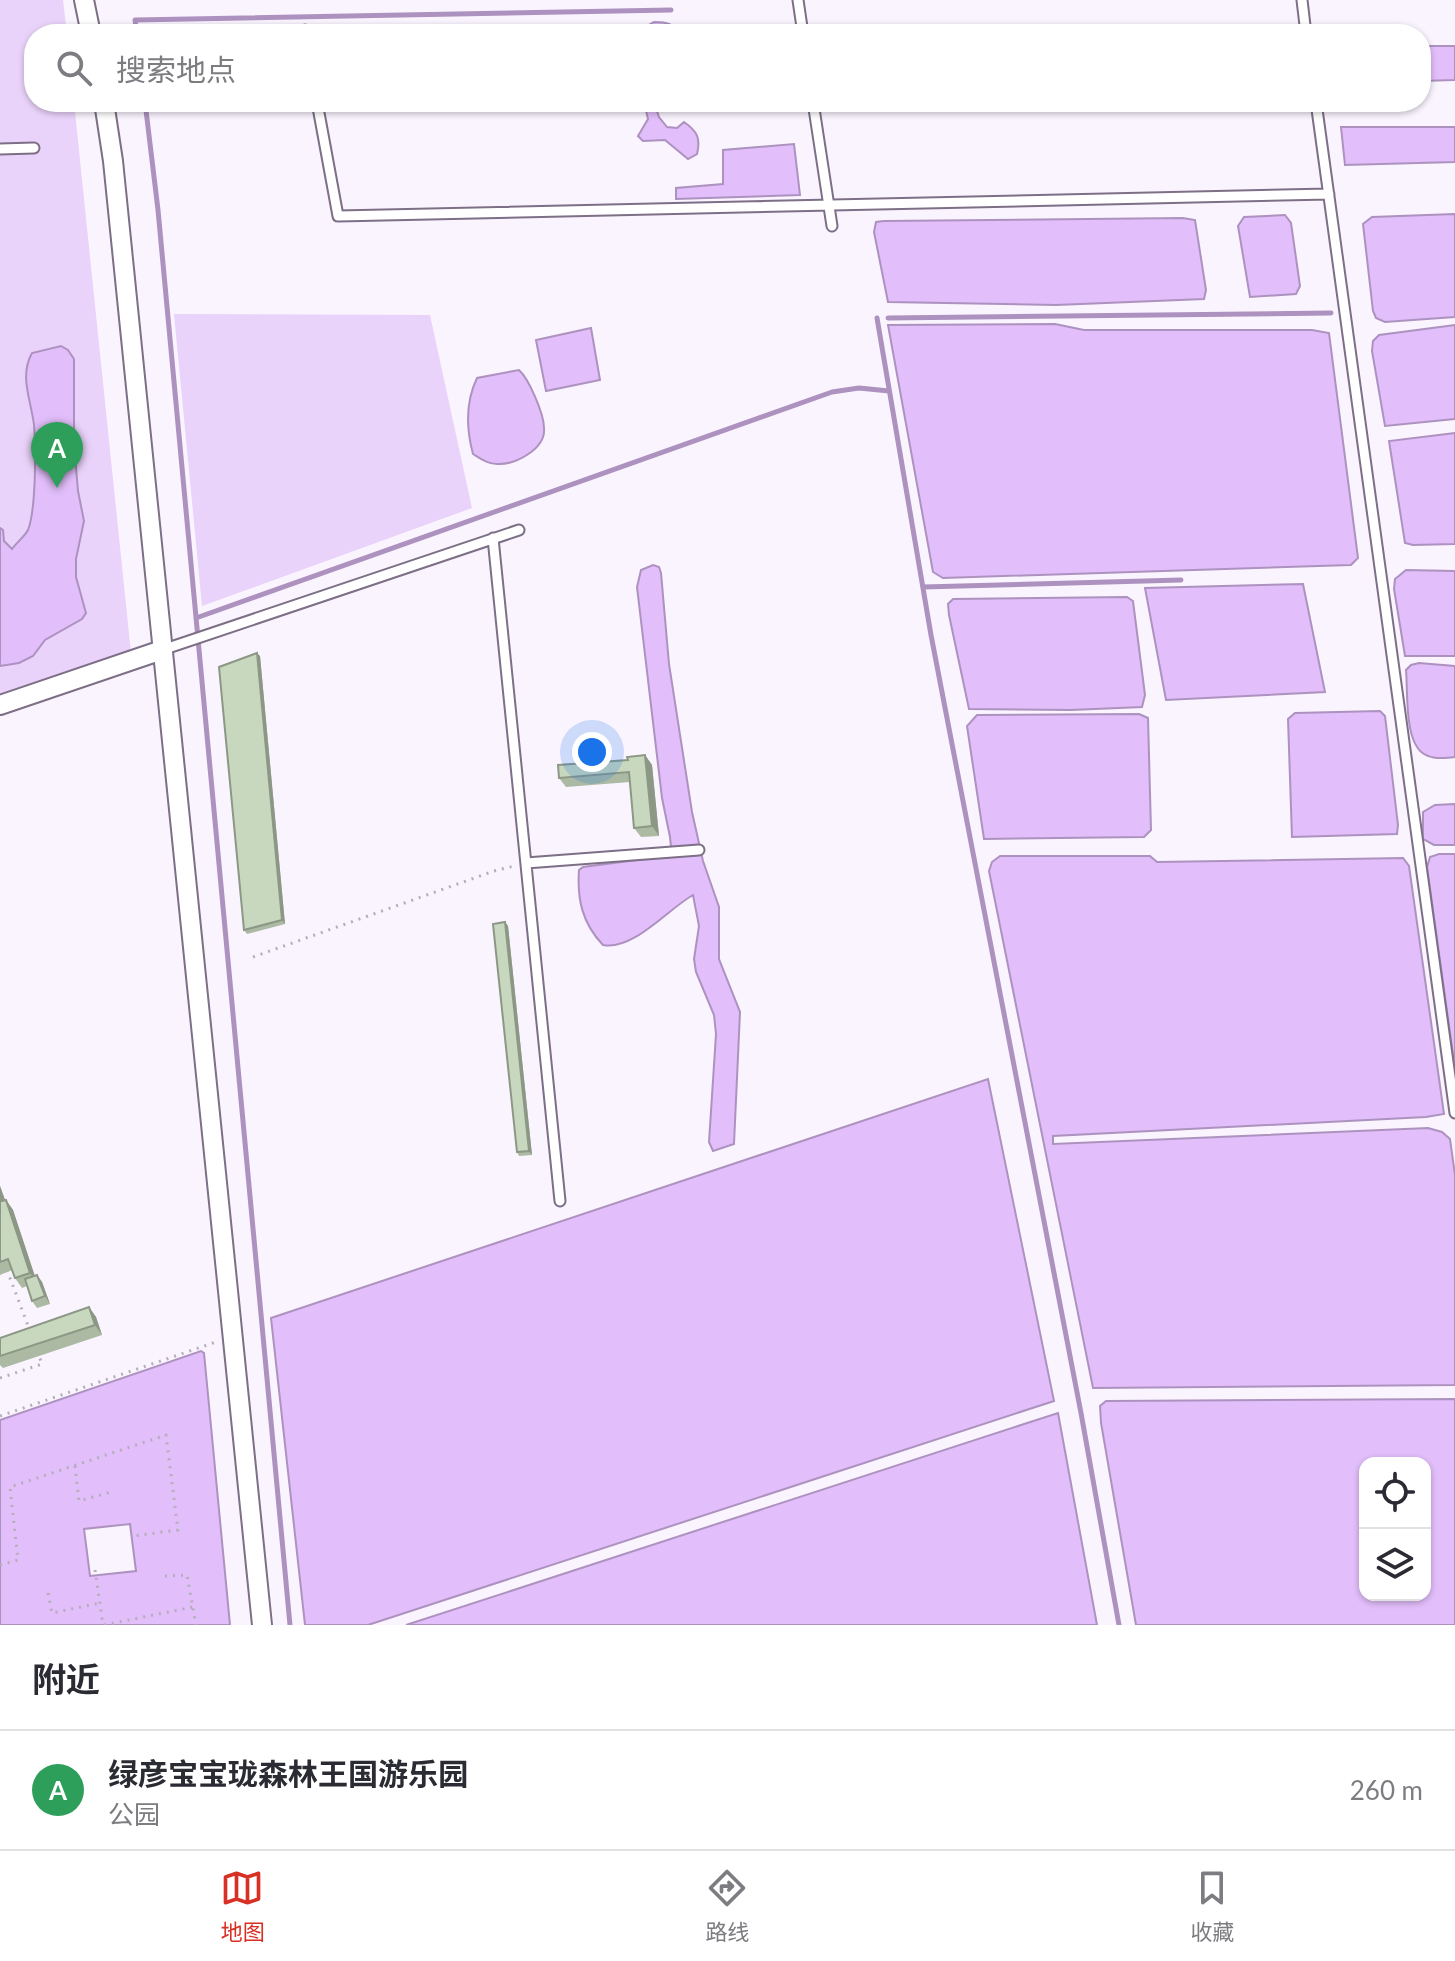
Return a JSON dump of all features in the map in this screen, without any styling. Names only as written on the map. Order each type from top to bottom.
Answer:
[{"type":"street","points":[[84,0],[89,24]]},
{"type":"street","points":[[106,112],[262,1625]]},
{"type":"street","points":[[0,705],[162,650]]},
{"type":"lane","points":[[798,0],[802,24]]},
{"type":"lane","points":[[1302,0],[1305,24]]},
{"type":"lane","points":[[319,112],[338,216],[1329,194]]},
{"type":"lane","points":[[815,112],[832,226]]},
{"type":"lane","points":[[1317,112],[1455,1113]]},
{"type":"lane","points":[[0,149],[34,148]]},
{"type":"lane","points":[[162,650],[519,530]]},
{"type":"lane","points":[[493,538],[560,1201]]},
{"type":"lane","points":[[526,863],[699,850]]},
{"type":"path","points":[[253,957],[494,871],[526,863]]},
{"type":"path","points":[[5,1265],[31,1333]]},
{"type":"path","points":[[0,1416],[232,1336]]},
{"type":"path","points":[[0,1378],[42,1364],[35,1343]]},
{"type":"path","points":[[0,1565],[18,1560],[10,1487],[166,1435],[178,1530],[133,1536]]},
{"type":"path","points":[[75,1466],[79,1501],[111,1492]]},
{"type":"path","points":[[95,1570],[104,1625],[193,1607]]},
{"type":"path","points":[[165,1576],[187,1575],[196,1625]]},
{"type":"path","points":[[48,1593],[52,1613],[100,1603]]},
{"type":"shaded area","points":[[0,0],[63,0],[66,24],[24,24],[24,112],[75,112],[131,653],[0,698]]},
{"type":"shaded area","points":[[1431,46],[1455,46],[1455,80],[1431,81]]},
{"type":"shaded area","points":[[646,112],[657,112],[667,127],[677,128],[684,122],[697,135],[697,154],[688,159],[665,140],[643,141],[638,136],[648,119]]},
{"type":"shaded area","points":[[1341,127],[1455,127],[1455,162],[1345,165]]},
{"type":"shaded area","points":[[794,144],[800,195],[676,199],[676,188],[723,184],[723,150]]},
{"type":"shaded area","points":[[1455,214],[1455,317],[1385,322],[1376,318],[1363,224],[1372,217]]},
{"type":"shaded area","points":[[1285,215],[1291,223],[1300,286],[1296,294],[1250,297],[1238,226],[1244,217]]},
{"type":"shaded area","points":[[1195,220],[1206,290],[1204,299],[1056,305],[888,302],[874,232],[876,222],[884,221]]},
{"type":"shaded area","points":[[174,314],[430,315],[472,508],[202,606]]},
{"type":"shaded area","points":[[1055,324],[1084,330],[1312,330],[1329,333],[1358,558],[1351,565],[943,578],[933,572],[888,325]]},
{"type":"shaded area","points":[[1455,325],[1455,419],[1385,426],[1373,341],[1379,335]]},
{"type":"shaded area","points":[[591,328],[600,380],[546,391],[536,340]]},
{"type":"shaded area","points":[[61,346],[74,359],[74,444],[84,521],[76,559],[76,577],[86,613],[82,619],[45,640],[33,656],[19,663],[0,666],[0,528],[4,541],[12,549],[28,530],[34,494],[35,435],[26,370],[32,353]]},
{"type":"shaded area","points":[[519,370],[539,406],[543,436],[535,449],[520,459],[504,464],[485,461],[473,454],[471,444],[468,416],[473,387],[477,378]]},
{"type":"shaded area","points":[[1455,433],[1455,544],[1405,543],[1389,441]]},
{"type":"shaded area","points":[[653,565],[659,567],[661,573],[669,664],[692,812],[703,861],[719,907],[719,959],[740,1012],[734,1144],[713,1151],[709,1142],[716,1034],[714,1015],[696,972],[694,959],[699,926],[693,895],[638,936],[626,942],[603,945],[590,928],[582,910],[579,891],[579,870],[583,867],[667,856],[671,847],[662,798],[637,587],[641,570]]},
{"type":"shaded area","points":[[1406,570],[1455,571],[1455,656],[1405,656],[1394,589],[1395,579]]},
{"type":"shaded area","points":[[1303,584],[1325,692],[1166,700],[1145,588]]},
{"type":"shaded area","points":[[1127,597],[1133,601],[1145,695],[1142,707],[969,709],[949,615],[948,604],[953,599]]},
{"type":"shaded area","points":[[1419,663],[1455,666],[1455,757],[1428,756],[1413,739],[1408,716],[1406,670]]},
{"type":"shaded area","points":[[1380,711],[1385,716],[1397,834],[1292,837],[1288,719],[1295,713]]},
{"type":"shaded area","points":[[1139,714],[1148,718],[1151,830],[1144,837],[984,839],[967,726],[977,715]]},
{"type":"shaded area","points":[[1455,804],[1455,845],[1434,845],[1423,839],[1423,812],[1435,805]]},
{"type":"shaded area","points":[[1455,854],[1455,1069],[1427,867],[1430,857]]},
{"type":"shaded area","points":[[1000,856],[1150,856],[1157,862],[1403,858],[1409,866],[1444,1114],[1053,1136],[1053,1144],[1428,1128],[1442,1132],[1450,1139],[1455,1175],[1455,1385],[1093,1388],[989,871],[992,862]]},
{"type":"shaded area","points":[[988,1079],[1054,1401],[368,1625],[305,1625],[271,1318]]},
{"type":"shaded area","points":[[201,1351],[204,1353],[230,1625],[0,1625],[0,1420]],"holes":[[[130,1524],[136,1571],[90,1576],[84,1529]]]},
{"type":"shaded area","points":[[1455,1399],[1455,1625],[1136,1625],[1100,1406],[1106,1401]]},
{"type":"shaded area","points":[[1058,1413],[1097,1625],[406,1625]]},
{"type":"building","points":[[257,653],[282,920],[244,930],[219,667]]},
{"type":"building","points":[[645,755],[652,826],[634,828],[629,772],[559,778],[558,765],[628,760],[627,757]]},
{"type":"building","points":[[505,922],[529,1151],[517,1152],[493,924]]},
{"type":"building","points":[[0,1195],[2,1201],[6,1200],[30,1273],[15,1278],[8,1259],[0,1262]]},
{"type":"building","points":[[37,1275],[45,1296],[32,1301],[25,1279]]},
{"type":"building","points":[[89,1307],[95,1325],[0,1356],[0,1338]]},
{"type":"waterway","points":[[136,24],[135,20],[671,10]]},
{"type":"waterway","points":[[146,112],[158,210],[290,1625]]},
{"type":"waterway","points":[[888,318],[1331,313]]},
{"type":"waterway","points":[[877,318],[931,635],[1119,1625]]},
{"type":"waterway","points":[[196,618],[832,392],[859,388],[889,391]]},
{"type":"waterway","points":[[923,587],[1181,580]]},
{"type":"place","name":"绿彦宝宝珑森林王国游乐园","points":[[57,488]]}]
